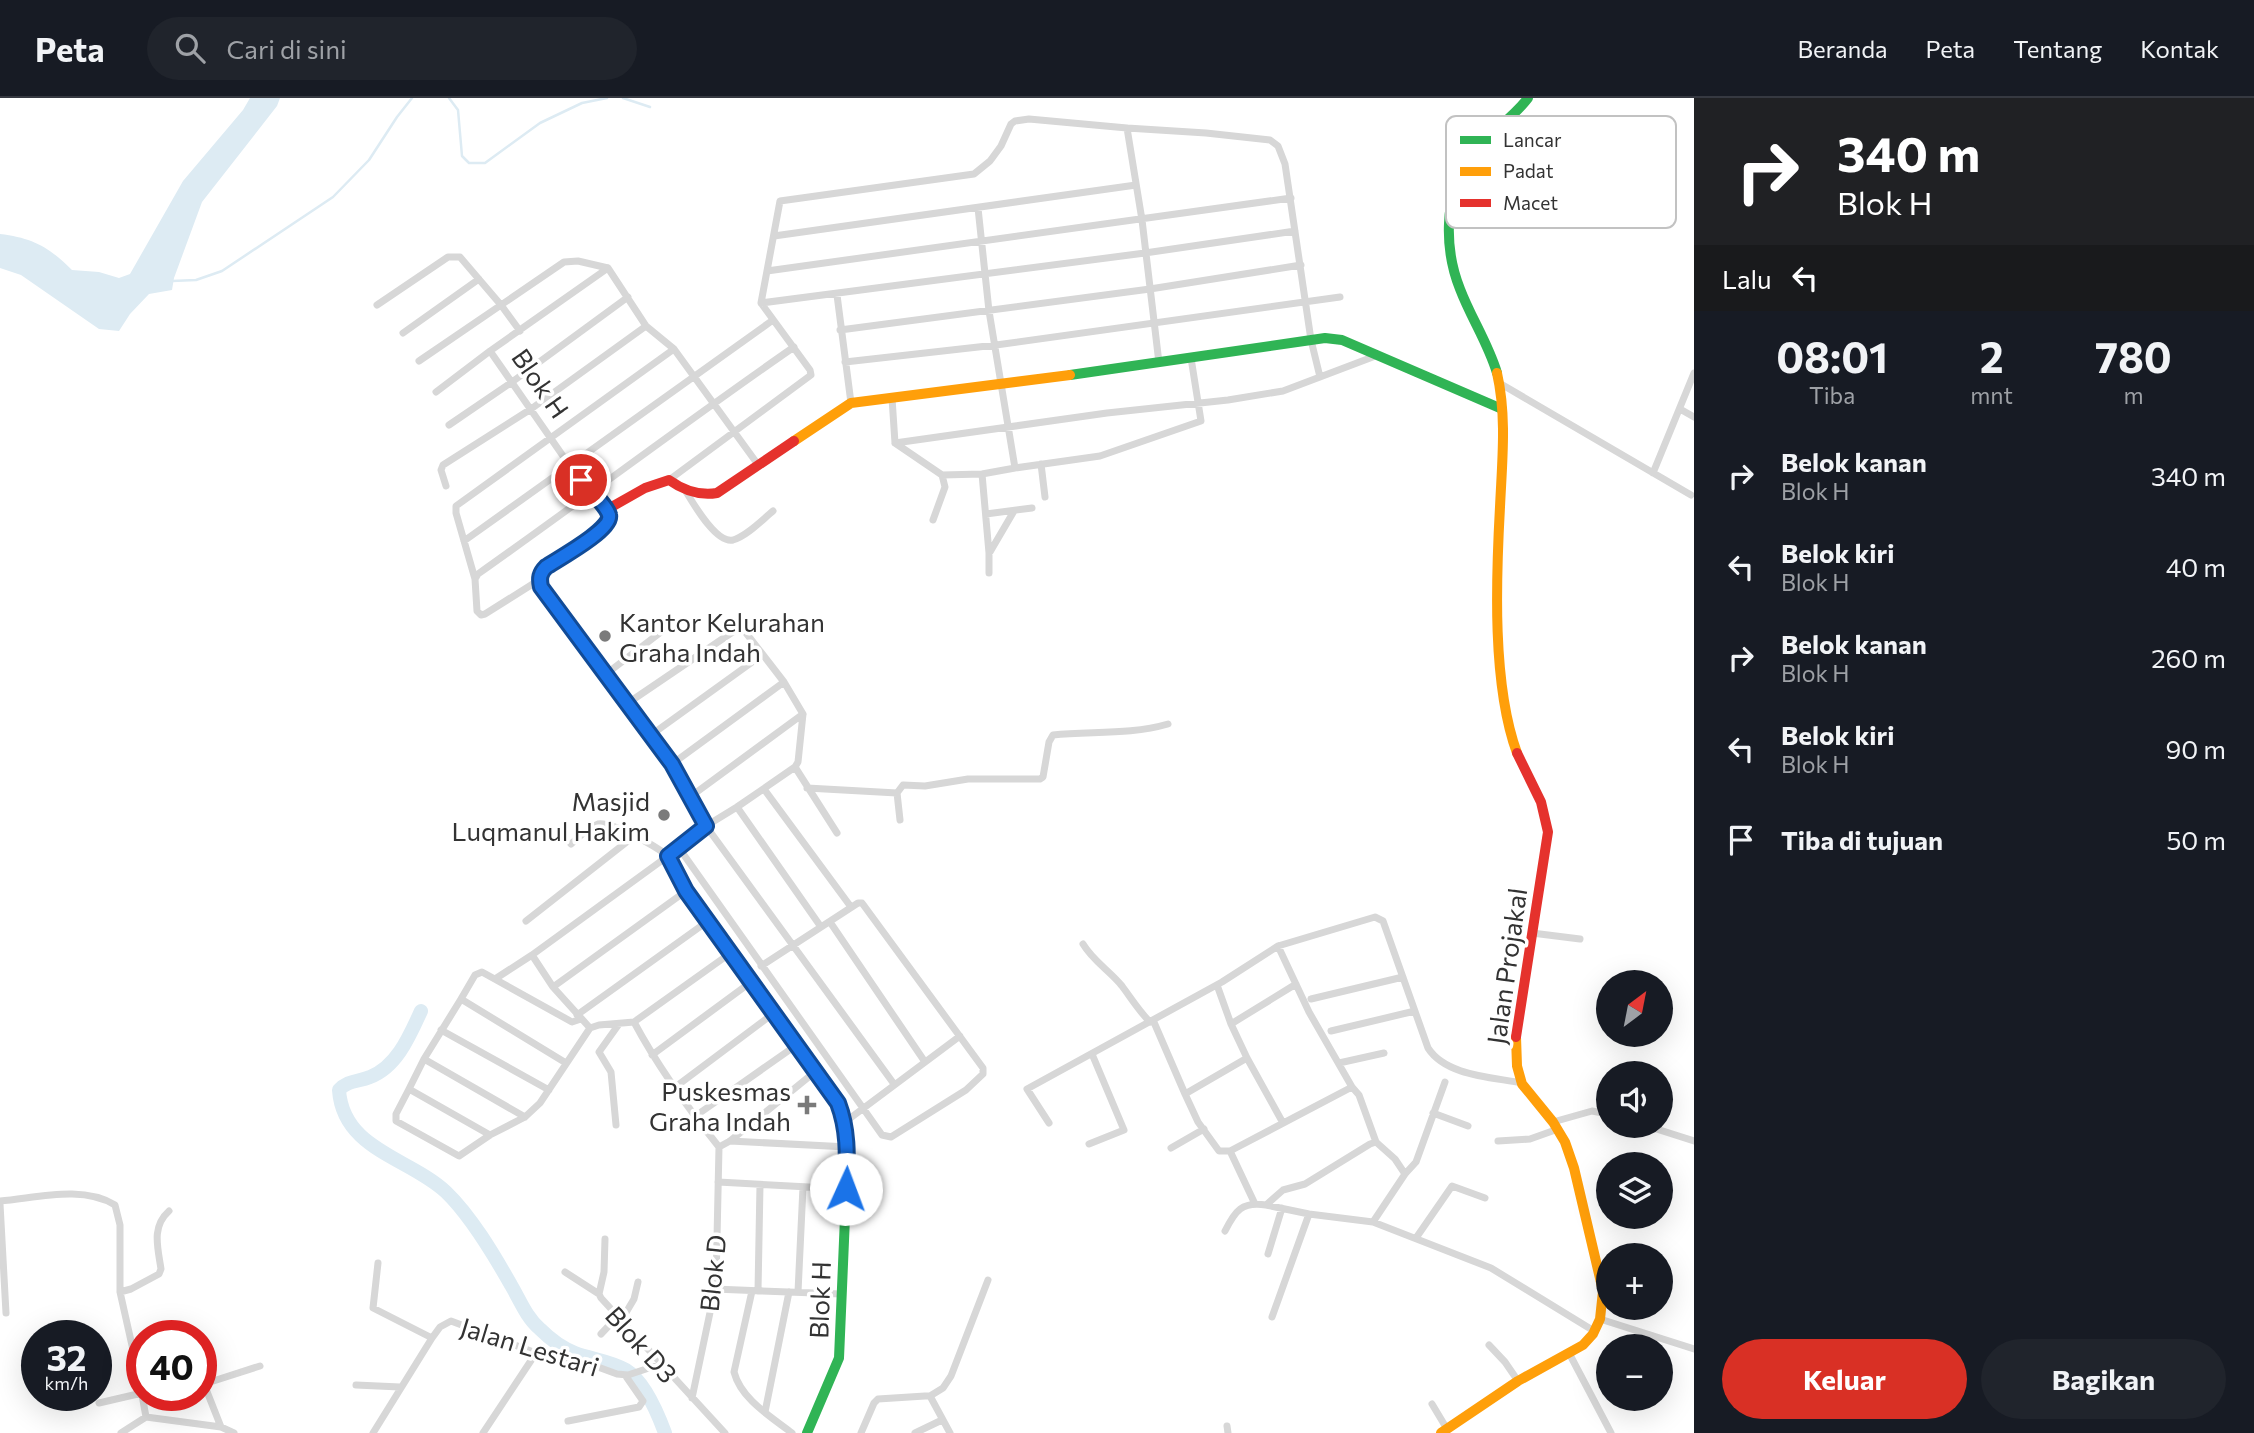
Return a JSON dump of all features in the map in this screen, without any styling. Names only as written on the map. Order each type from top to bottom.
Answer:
[{"type":"street","name":"Jalan Projakal","points":[[1511,116],[1528,98]]},
{"type":"street","points":[[894,1084],[706,826],[672,764],[541,587],[541,573],[606,526],[609,515],[606,510],[645,488],[669,480],[811,376],[810,370],[761,303],[779,204],[783,200],[974,174],[990,161],[1001,146],[1011,124],[1016,121],[1029,119],[1206,133],[1270,140],[1278,146],[1291,198],[1305,303],[1320,377]]},
{"type":"street","points":[[1127,128],[1142,220],[1159,363]]},
{"type":"street","points":[[774,236],[1136,185]]},
{"type":"street","points":[[767,271],[1291,198]]},
{"type":"street","points":[[978,208],[989,311],[1015,468]]},
{"type":"street","name":"Jalan Projakal","points":[[1452,228],[1453,266],[1460,289],[1492,358],[1500,384],[1503,462],[1499,523],[1498,626],[1507,724],[1520,760],[1544,806],[1548,832],[1516,1037],[1517,1066],[1522,1084],[1556,1126],[1565,1142],[1596,1258]]},
{"type":"street","points":[[761,303],[837,295],[1295,231]]},
{"type":"street","points":[[377,305],[449,257],[460,257],[520,331]]},
{"type":"street","points":[[419,361],[564,262],[578,261],[608,268],[646,326],[674,349],[759,466]]},
{"type":"street","points":[[840,330],[1150,289],[1301,265]]},
{"type":"street","points":[[436,392],[608,268]]},
{"type":"street","points":[[404,333],[479,279]]},
{"type":"street","points":[[837,295],[851,403]]},
{"type":"street","points":[[449,425],[628,297]]},
{"type":"street","points":[[845,362],[996,345],[1340,297]]},
{"type":"street","points":[[464,541],[773,320]]},
{"type":"street","points":[[446,486],[441,470],[443,465],[531,409],[646,326]]},
{"type":"street","points":[[684,490],[717,494],[851,403],[1159,363],[1325,338],[1342,340],[1502,409]]},
{"type":"street","points":[[475,579],[713,403],[794,347]]},
{"type":"street","points":[[539,580],[481,615],[476,606],[475,579],[456,506],[674,349]]},
{"type":"street","name":"Blok H","points":[[491,351],[570,466],[606,510]]},
{"type":"street","points":[[895,443],[1283,391],[1379,355]]},
{"type":"street","points":[[895,443],[942,475],[982,474],[1101,456],[1201,421],[1191,358]]},
{"type":"street","points":[[1653,474],[1694,373]]},
{"type":"street","points":[[1500,384],[1691,495]]},
{"type":"street","points":[[892,398],[895,443]]},
{"type":"street","points":[[1680,409],[1694,416]]},
{"type":"street","points":[[1041,464],[1045,498]]},
{"type":"street","points":[[982,474],[989,573]]},
{"type":"street","points":[[933,520],[945,487],[942,475]]},
{"type":"street","points":[[669,480],[684,490],[705,520],[720,538],[725,540],[739,537],[773,511]]},
{"type":"street","points":[[986,514],[1032,508]]},
{"type":"street","points":[[989,552],[1014,511]]},
{"type":"street","points":[[495,979],[532,955],[706,826],[796,767],[800,755],[803,714],[784,682],[744,629],[736,628],[628,703]]},
{"type":"street","points":[[606,674],[661,632]]},
{"type":"street","points":[[651,735],[762,655]]},
{"type":"street","points":[[672,764],[784,682]]},
{"type":"street","points":[[690,797],[803,714]]},
{"type":"street","points":[[900,820],[897,793],[903,785],[925,786],[981,779],[1040,779],[1043,777],[1048,742],[1053,735],[1151,729],[1168,724]]},
{"type":"street","points":[[796,767],[836,833]]},
{"type":"street","points":[[807,788],[897,793]]},
{"type":"street","points":[[764,789],[852,907]]},
{"type":"street","points":[[737,807],[821,927]]},
{"type":"street","points":[[571,844],[597,824],[613,825],[659,848],[668,856]]},
{"type":"street","points":[[526,921],[633,836]]},
{"type":"street","points":[[678,848],[761,966],[882,1135],[891,1137],[966,1090],[984,1074],[983,1068],[865,905],[858,903],[761,966]]},
{"type":"street","name":"Blok H","points":[[668,856],[686,891],[838,1103],[845,1122],[848,1147],[841,1347],[839,1358],[807,1433]]},
{"type":"street","points":[[552,987],[686,891]]},
{"type":"street","points":[[1049,1122],[1027,1089],[1217,985],[1278,946],[1356,921],[1380,918],[1434,1057],[1461,1071],[1522,1084]]},
{"type":"street","points":[[708,920],[572,1022],[482,972],[478,973],[424,1059],[395,1117],[459,1156],[525,1116],[540,1102],[590,1027],[634,1022],[732,952]]},
{"type":"street","points":[[830,922],[925,1062]]},
{"type":"street","points":[[1532,933],[1580,939]]},
{"type":"street","points":[[1083,944],[1121,985],[1132,1002],[1152,1021],[1198,1122],[1219,1151],[1230,1151],[1352,1087]]},
{"type":"street","points":[[1278,946],[1309,1012],[1352,1087],[1359,1094],[1376,1142],[1395,1159],[1405,1174]]},
{"type":"street","points":[[532,955],[552,987],[590,1027]]},
{"type":"street","points":[[1311,999],[1403,978]]},
{"type":"street","points":[[652,1055],[751,982]]},
{"type":"street","points":[[1231,1024],[1296,984]]},
{"type":"street","points":[[1217,985],[1247,1058],[1283,1123]]},
{"type":"street","points":[[461,999],[566,1063]]},
{"type":"street","points":[[1331,1031],[1415,1011]]},
{"type":"street","points":[[674,1088],[774,1013]]},
{"type":"street","points":[[634,1022],[674,1088],[719,1147],[730,1141],[816,1070]]},
{"type":"street","points":[[616,1125],[611,1072],[599,1052],[619,1024]]},
{"type":"street","points":[[441,1030],[549,1090]]},
{"type":"street","points":[[845,1122],[960,1036]]},
{"type":"street","points":[[694,1117],[797,1044]]},
{"type":"street","points":[[1339,1063],[1384,1053]]},
{"type":"street","points":[[1089,1144],[1124,1130],[1092,1054]]},
{"type":"street","points":[[1185,1094],[1247,1058]]},
{"type":"street","points":[[424,1059],[525,1116]]},
{"type":"street","points":[[1373,1222],[1419,1156],[1445,1082]]},
{"type":"street","points":[[408,1089],[490,1135]]},
{"type":"street","points":[[1498,1141],[1530,1139],[1592,1111],[1596,1112]]},
{"type":"street","points":[[1433,1113],[1468,1126]]},
{"type":"street","points":[[1171,1148],[1204,1129]]},
{"type":"street","points":[[1673,1135],[1694,1142]]},
{"type":"street","points":[[730,1141],[848,1147]]},
{"type":"street","points":[[1266,1205],[1283,1190],[1298,1187],[1376,1142]]},
{"type":"street","name":"Blok D","points":[[692,1398],[714,1289],[718,1236],[719,1147]]},
{"type":"street","points":[[1230,1151],[1255,1204]]},
{"type":"street","points":[[718,1182],[846,1189]]},
{"type":"street","points":[[760,1185],[755,1291],[734,1372],[739,1387],[792,1433]]},
{"type":"street","points":[[1416,1238],[1452,1186],[1485,1198]]},
{"type":"street","points":[[765,1412],[794,1292],[803,1187]]},
{"type":"street","points":[[6,1313],[0,1203],[79,1194],[103,1198],[115,1205],[120,1225],[120,1292],[126,1320]]},
{"type":"street","points":[[1225,1231],[1234,1213],[1249,1204],[1373,1222],[1491,1268],[1594,1331]]},
{"type":"street","points":[[1268,1254],[1282,1208]]},
{"type":"street","points":[[120,1292],[159,1275],[161,1269],[156,1231],[163,1216],[169,1211]]},
{"type":"street","points":[[1272,1317],[1309,1214]]},
{"type":"street","name":"Blok D3","points":[[606,1239],[604,1272],[599,1294],[725,1433]]},
{"type":"street","points":[[378,1263],[373,1308],[432,1338]]},
{"type":"street","points":[[565,1272],[599,1294]]},
{"type":"street","points":[[861,1433],[878,1399],[930,1396],[943,1388],[951,1376],[988,1280]]},
{"type":"street","points":[[601,1334],[620,1319],[634,1298],[638,1282]]},
{"type":"street","points":[[714,1289],[841,1294]]},
{"type":"street","name":"Jalan Projakal","points":[[1444,1431],[1518,1381],[1583,1345],[1600,1320]]},
{"type":"street","points":[[1603,1320],[1694,1349]]},
{"type":"street","name":"Jalan Lestari","points":[[373,1433],[432,1338],[440,1327],[451,1321],[536,1353],[587,1363],[626,1375],[661,1364]]},
{"type":"street","points":[[1489,1345],[1518,1381]]},
{"type":"street","points":[[483,1433],[536,1353]]},
{"type":"street","points":[[1569,1353],[1611,1433]]},
{"type":"street","points":[[217,1379],[260,1366]]},
{"type":"street","points":[[568,1421],[639,1407],[643,1401],[641,1396],[626,1375]]},
{"type":"street","points":[[356,1385],[400,1387]]},
{"type":"street","points":[[930,1396],[950,1433]]},
{"type":"street","points":[[1432,1404],[1444,1431]]},
{"type":"street","points":[[145,1411],[146,1418]]},
{"type":"street","points":[[215,1411],[222,1427]]},
{"type":"street","points":[[121,1433],[146,1418],[222,1427],[234,1433]]},
{"type":"street","points":[[915,1433],[943,1420]]},
{"type":"shaded area","points":[[250,98],[280,98],[277,106],[202,202],[172,290],[149,294],[130,314],[119,331],[99,329],[21,275],[0,268],[0,234],[40,245],[72,270],[99,272],[119,278],[130,274],[183,181]]},
{"type":"waterway","points":[[172,281],[196,280],[222,271],[333,197],[369,160],[412,98]]},
{"type":"waterway","points":[[449,98],[458,110],[462,156],[469,163],[485,163],[540,123],[582,103],[607,98]]},
{"type":"waterway","points":[[623,98],[650,107]]},
{"type":"waterway","points":[[421,1011],[402,1049],[388,1066],[339,1090],[343,1110],[352,1126],[380,1151],[431,1180],[446,1192],[482,1236],[527,1314],[552,1340],[565,1349],[614,1364],[633,1375],[650,1399],[665,1433]]},
{"type":"traffic: fast","points":[[1512,116],[1528,98]]},
{"type":"traffic: fast","points":[[1449,228],[1455,273],[1464,300],[1497,373]]},
{"type":"traffic: fast","points":[[1070,375],[1325,338],[1342,340],[1502,409]]},
{"type":"traffic: fast","points":[[807,1433],[839,1358],[848,1147],[841,1110]]},
{"type":"traffic: slow","points":[[1497,373],[1503,440],[1497,566],[1498,632],[1503,696],[1517,753]]},
{"type":"traffic: slow","points":[[794,441],[851,403],[1070,375]]},
{"type":"traffic: slow","points":[[593,657],[672,764],[706,826],[668,856],[686,891],[798,1044],[841,1110]]},
{"type":"traffic: slow","points":[[1441,1433],[1518,1381],[1583,1345],[1593,1334],[1600,1319],[1603,1291],[1574,1168],[1565,1142],[1553,1122],[1522,1084],[1517,1066],[1516,1037]]},
{"type":"traffic: jam","points":[[593,657],[541,587],[541,573],[606,526],[609,515],[606,510],[645,488],[669,480],[692,491],[717,493],[794,441]]},
{"type":"traffic: jam","points":[[1516,1037],[1548,832],[1541,802],[1517,753]]},
{"type":"place","name":"Kantor Kelurahan Graha Indah","points":[[605,636]]},
{"type":"place","name":"Masjid Luqmanul Hakim","points":[[664,815]]},
{"type":"place","name":"Puskesmas Graha Indah","points":[[807,1105]]},
{"type":"route","points":[[581,480],[606,510],[609,521],[599,532],[546,567],[539,580],[541,587],[672,764],[706,826],[668,856],[686,891],[838,1103],[845,1122],[848,1147],[846,1189]]}]
